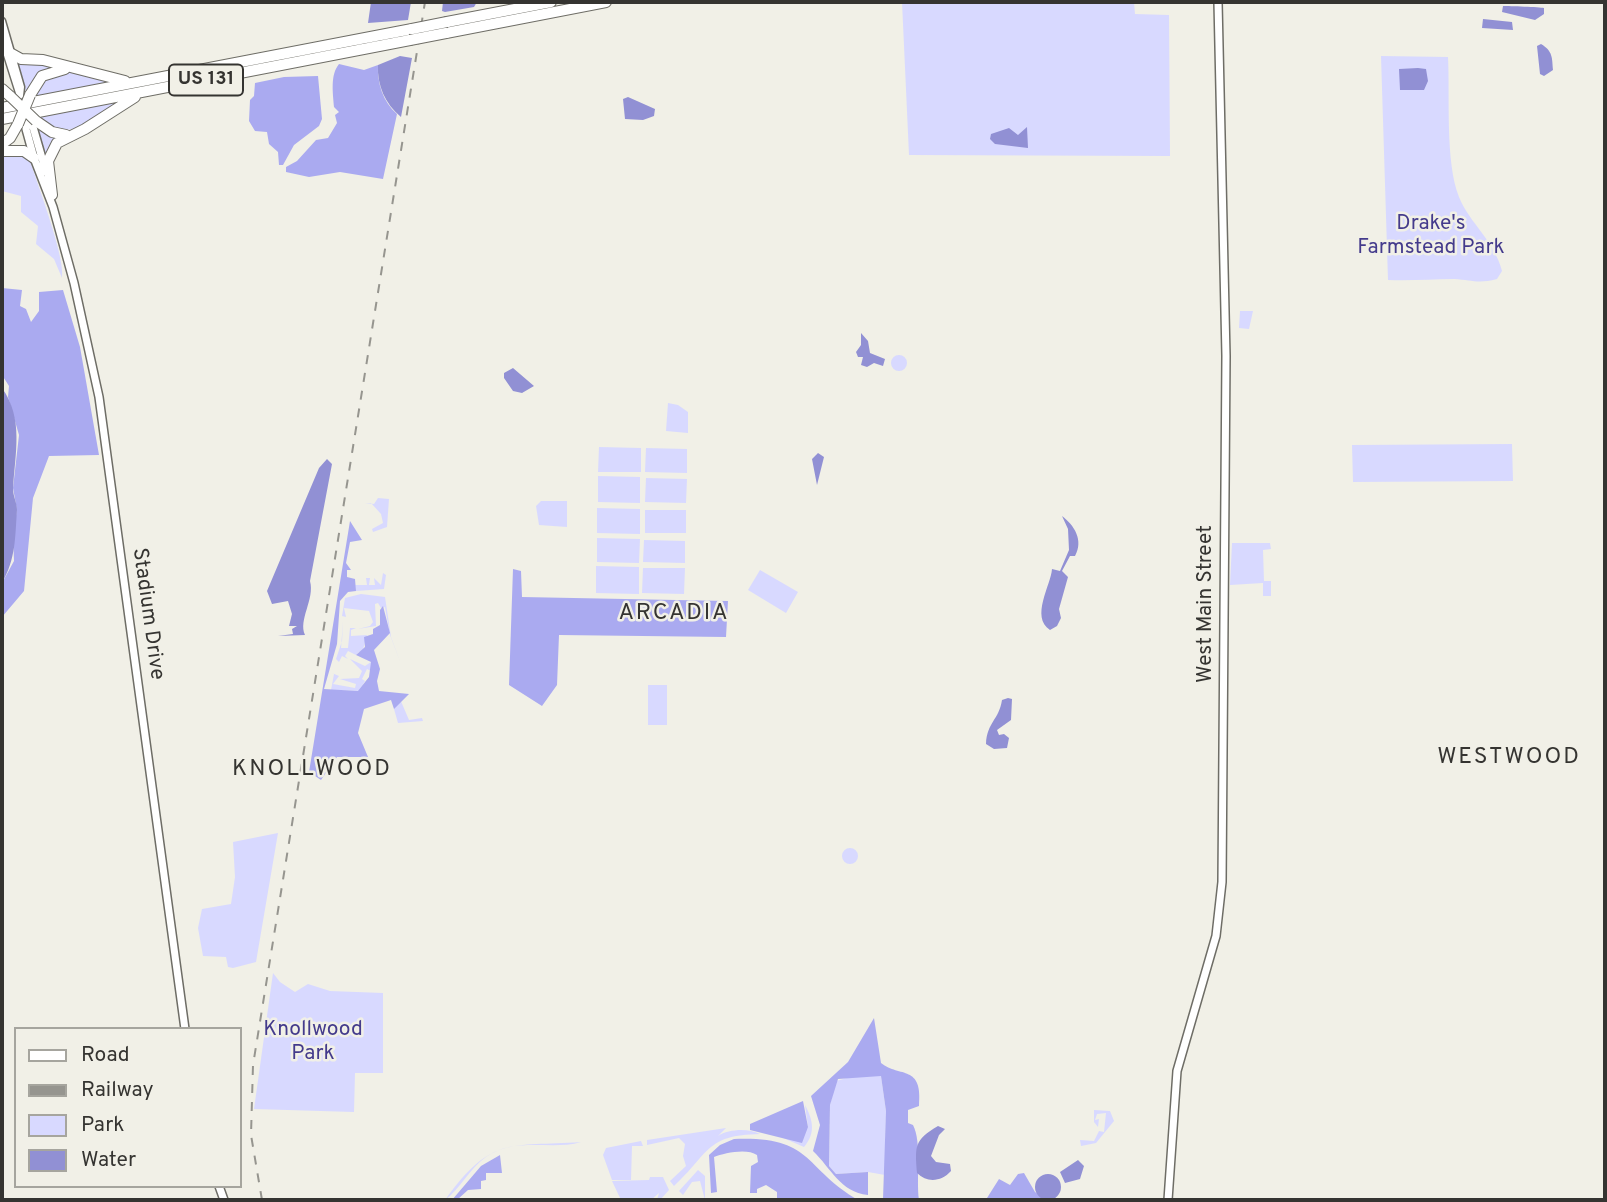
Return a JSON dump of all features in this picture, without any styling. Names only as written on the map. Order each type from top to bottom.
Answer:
[{"type":"highway","name":"US 131","points":[[2,108],[551,2]]},
{"type":"highway","name":"US 131","points":[[2,119],[606,2]]},
{"type":"highway","points":[[12,54],[115,80],[153,78]]},
{"type":"highway","points":[[2,144],[10,138],[18,124],[35,83],[48,72],[62,69],[79,71]]},
{"type":"highway","points":[[2,89],[52,132],[70,135]]},
{"type":"highway","points":[[52,195],[49,157],[58,141],[85,129],[126,101],[159,89]]},
{"type":"highway","points":[[2,151],[24,151],[34,158]]},
{"type":"main road","name":"West Main Street","points":[[1168,1200],[1177,1071],[1216,936],[1222,882],[1226,356],[1219,2]]},
{"type":"main road","points":[[2,21],[21,87],[20,96],[2,39]]},
{"type":"main road","name":"Stadium Drive","points":[[53,207],[33,127],[28,122],[26,129],[34,158],[53,207],[74,283],[99,397],[185,1027]]},
{"type":"green space","points":[[902,2],[1134,2],[1135,14],[1169,15],[1170,156],[909,155]]},
{"type":"green space","name":"Drake's Farmstead Park","points":[[1381,56],[1448,57],[1450,148],[1455,183],[1469,216],[1488,241],[1498,260],[1502,271],[1497,279],[1388,280]]},
{"type":"green space","points":[[17,60],[58,67],[48,69],[26,92]]},
{"type":"green space","points":[[62,71],[115,82],[33,98],[39,83]]},
{"type":"green space","points":[[128,98],[94,120],[72,129],[50,125],[38,116]]},
{"type":"green space","points":[[35,123],[58,136],[45,160]]},
{"type":"green space","points":[[17,152],[29,157],[60,254],[62,278],[54,259],[36,244],[38,226],[21,212],[21,196],[2,191],[2,153]]},
{"type":"green space","points":[[1240,311],[1253,311],[1249,329],[1239,328]]},
{"type":"green space","points":[[899,355],[905,357],[905,369],[899,371],[893,369],[891,363],[893,357]]},
{"type":"green space","points":[[668,403],[678,405],[688,412],[688,433],[666,431]]},
{"type":"green space","points":[[1512,444],[1513,481],[1353,482],[1352,445]]},
{"type":"green space","points":[[599,447],[641,448],[641,472],[598,472]]},
{"type":"green space","points":[[646,448],[687,449],[687,473],[645,472]]},
{"type":"green space","points":[[598,476],[640,477],[640,503],[598,502]]},
{"type":"green space","points":[[646,478],[687,479],[686,503],[645,502]]},
{"type":"green space","points":[[378,498],[389,499],[387,527],[373,532],[372,529],[383,523],[381,514],[372,504]]},
{"type":"green space","points":[[541,501],[567,501],[567,527],[539,525],[536,506]]},
{"type":"green space","points":[[597,508],[640,509],[640,534],[597,533]]},
{"type":"green space","points":[[645,510],[686,510],[686,533],[645,533]]},
{"type":"green space","points":[[597,538],[640,539],[639,563],[597,562]]},
{"type":"green space","points":[[644,540],[685,541],[685,563],[643,562]]},
{"type":"green space","points":[[1232,543],[1270,543],[1271,549],[1263,550],[1264,581],[1271,581],[1271,596],[1263,596],[1263,583],[1230,585]]},
{"type":"green space","points":[[596,566],[639,567],[639,594],[596,593]]},
{"type":"green space","points":[[643,568],[685,568],[684,594],[642,593]]},
{"type":"green space","points":[[760,570],[798,592],[786,613],[748,590]]},
{"type":"green space","points":[[383,573],[386,575],[384,589],[356,591],[355,585],[367,585],[366,578],[370,578],[369,585],[375,585],[374,578],[381,585]]},
{"type":"green space","points":[[361,594],[385,597],[391,637],[401,664],[390,635],[385,607],[381,608],[378,603],[375,604],[376,626],[358,629],[370,626],[373,622],[369,611],[344,608],[346,617],[342,616],[345,598]]},
{"type":"green space","points":[[350,628],[356,628],[351,630],[351,636],[367,635],[362,653],[356,655],[348,651],[345,656],[348,659],[342,656],[339,662],[336,659],[341,643],[341,648],[348,648]]},
{"type":"green space","points":[[350,659],[365,666],[371,662],[371,671],[367,669],[362,679],[365,681],[359,691],[331,690],[332,673],[339,676],[333,684],[355,688],[356,684],[340,679],[359,678],[362,671]]},
{"type":"green space","points":[[648,685],[667,685],[667,725],[648,725]]},
{"type":"green space","points":[[400,699],[409,720],[422,718],[423,721],[398,723],[394,709]]},
{"type":"green space","points":[[278,833],[256,962],[233,968],[228,967],[226,957],[203,956],[198,928],[202,909],[231,904],[235,877],[233,842]]},
{"type":"green space","points":[[847,848],[853,848],[858,856],[856,862],[847,864],[842,859],[842,853]]},
{"type":"green space","name":"Knollwood Park","points":[[273,973],[280,982],[295,992],[308,984],[330,991],[383,993],[383,1073],[355,1073],[354,1112],[254,1109]]},
{"type":"green space","points":[[854,1076],[881,1076],[886,1111],[885,1175],[868,1172],[836,1174],[829,1166],[830,1105],[836,1081]]},
{"type":"green space","points":[[805,1105],[812,1126],[804,1147],[781,1137],[793,1140],[808,1127]]},
{"type":"green space","points":[[1094,1110],[1110,1111],[1114,1121],[1096,1143],[1081,1146],[1080,1140],[1094,1141],[1099,1131],[1104,1132],[1106,1113],[1097,1114],[1095,1120],[1099,1119],[1098,1127],[1094,1122]]},
{"type":"green space","points":[[726,1128],[718,1136],[739,1130],[760,1134],[742,1135],[718,1142],[674,1186],[670,1181],[686,1166],[683,1156],[685,1144],[679,1138],[647,1145],[647,1140]]},
{"type":"green space","points":[[641,1141],[643,1146],[632,1146],[631,1180],[612,1180],[603,1155],[606,1148]]},
{"type":"green space","points":[[581,1142],[558,1145],[515,1146],[536,1144]]},
{"type":"green space","points":[[484,1159],[475,1167],[445,1200],[461,1179]]},
{"type":"green space","points":[[698,1170],[705,1176],[705,1200],[700,1181],[692,1182],[683,1195],[679,1191]]},
{"type":"green space","points":[[650,1177],[663,1177],[669,1190],[660,1200],[657,1200],[659,1193],[651,1200],[621,1200],[612,1181],[649,1180]]},
{"type":"shaded area","points":[[339,64],[364,70],[378,65],[382,92],[397,114],[383,179],[340,172],[309,177],[286,172],[286,167],[297,161],[316,140],[328,138],[337,123],[335,115],[339,112],[334,107],[333,84],[334,73]]},
{"type":"shaded area","points":[[318,76],[322,119],[319,126],[294,145],[283,165],[279,165],[278,152],[269,144],[267,132],[255,131],[249,121],[250,100],[254,96],[255,83],[284,77]]},
{"type":"shaded area","points":[[2,288],[22,290],[20,306],[26,309],[31,322],[39,311],[39,292],[63,290],[80,347],[99,455],[49,456],[33,498],[24,591],[2,617],[2,583],[14,561],[13,533],[17,510],[13,488],[19,435],[8,397],[9,386],[2,375]]},
{"type":"shaded area","points":[[350,521],[362,540],[350,542],[346,563],[351,570],[347,570],[347,577],[355,579],[356,591],[348,592],[340,601],[337,644],[324,689],[358,691],[369,677],[371,662],[356,655],[365,647],[364,637],[373,634],[373,629],[380,625],[380,610],[383,606],[390,633],[374,650],[380,669],[377,681],[379,691],[409,694],[394,709],[391,700],[364,709],[358,733],[368,757],[337,757],[321,780],[309,772]]},
{"type":"shaded area","points":[[513,569],[521,571],[522,597],[728,601],[726,637],[559,635],[557,685],[542,706],[509,685]]},
{"type":"shaded area","points":[[874,1018],[881,1063],[909,1074],[917,1084],[919,1106],[908,1110],[908,1123],[913,1125],[916,1132],[919,1200],[883,1199],[886,1111],[881,1076],[838,1079],[830,1105],[829,1166],[836,1174],[868,1172],[868,1195],[858,1193],[843,1184],[813,1151],[820,1125],[811,1096],[848,1062]]},
{"type":"shaded area","points":[[803,1101],[808,1127],[802,1143],[750,1130],[750,1124]]},
{"type":"shaded area","points":[[734,1139],[760,1139],[794,1149],[858,1200],[777,1200],[777,1192],[766,1185],[757,1189],[757,1193],[750,1193],[751,1166],[758,1162],[757,1155],[742,1152],[714,1157],[717,1192],[711,1193],[709,1155],[720,1145]]},
{"type":"shaded area","points":[[500,1155],[502,1173],[486,1173],[486,1180],[481,1181],[481,1189],[468,1190],[458,1199],[461,1200],[452,1200],[481,1166]]},
{"type":"shaded area","points":[[1024,1173],[1035,1192],[1047,1200],[982,1200],[987,1198],[999,1179],[1010,1185],[1018,1174]]},
{"type":"water","points":[[371,2],[411,2],[408,20],[368,23]]},
{"type":"water","points":[[443,2],[477,2],[474,7],[445,12],[442,11]]},
{"type":"water","points":[[1503,6],[1544,8],[1544,14],[1535,20],[1502,12]]},
{"type":"water","points":[[1483,19],[1512,22],[1513,30],[1482,28]]},
{"type":"water","points":[[1541,44],[1550,52],[1553,70],[1544,76],[1540,74],[1537,46]]},
{"type":"water","points":[[400,56],[412,58],[401,117],[386,100],[378,72],[378,65]]},
{"type":"water","points":[[1399,69],[1426,69],[1428,81],[1424,90],[1400,90]]},
{"type":"water","points":[[628,97],[655,109],[654,116],[643,120],[625,119],[623,99]]},
{"type":"water","points":[[1027,127],[1028,148],[995,144],[990,139],[991,134],[1009,128],[1018,135]]},
{"type":"water","points":[[861,333],[868,341],[870,353],[885,359],[883,366],[874,363],[867,367],[861,365],[863,357],[858,357],[856,352],[861,345]]},
{"type":"water","points":[[513,368],[534,386],[522,393],[513,391],[504,378],[504,373]]},
{"type":"water","points":[[2,388],[9,400],[16,424],[13,489],[17,510],[12,556],[2,583]]},
{"type":"water","points":[[818,453],[824,457],[817,485],[812,459]]},
{"type":"water","points":[[327,459],[332,464],[310,581],[303,629],[305,635],[278,636],[293,634],[292,629],[297,626],[289,626],[292,614],[288,601],[272,604],[267,591],[319,468]]},
{"type":"water","points":[[1062,516],[1074,528],[1078,550],[1075,556],[1070,556],[1062,571],[1068,577],[1059,609],[1061,618],[1057,626],[1050,630],[1042,617],[1043,601],[1052,569],[1060,571],[1069,550],[1068,529]]},
{"type":"water","points":[[1012,699],[1011,720],[997,730],[999,735],[1004,734],[1009,738],[1007,748],[994,749],[986,744],[987,737],[1002,700]]},
{"type":"water","points":[[938,1126],[945,1129],[939,1135],[931,1156],[936,1162],[950,1164],[951,1171],[943,1177],[930,1180],[917,1173],[916,1150],[924,1135]]},
{"type":"water","points":[[1078,1160],[1084,1166],[1080,1179],[1065,1183],[1060,1172]]},
{"type":"water","points":[[1048,1174],[1057,1178],[1061,1187],[1057,1196],[1048,1200],[1039,1196],[1035,1187],[1039,1178]]},
{"type":"railway","points":[[262,1200],[251,1135],[253,1065],[425,2]]},
{"type":"district","name":"ARCADIA","points":[[674,614]]},
{"type":"district","name":"WESTWOOD","points":[[1509,758]]},
{"type":"district","name":"KNOLLWOOD","points":[[312,770]]}]
